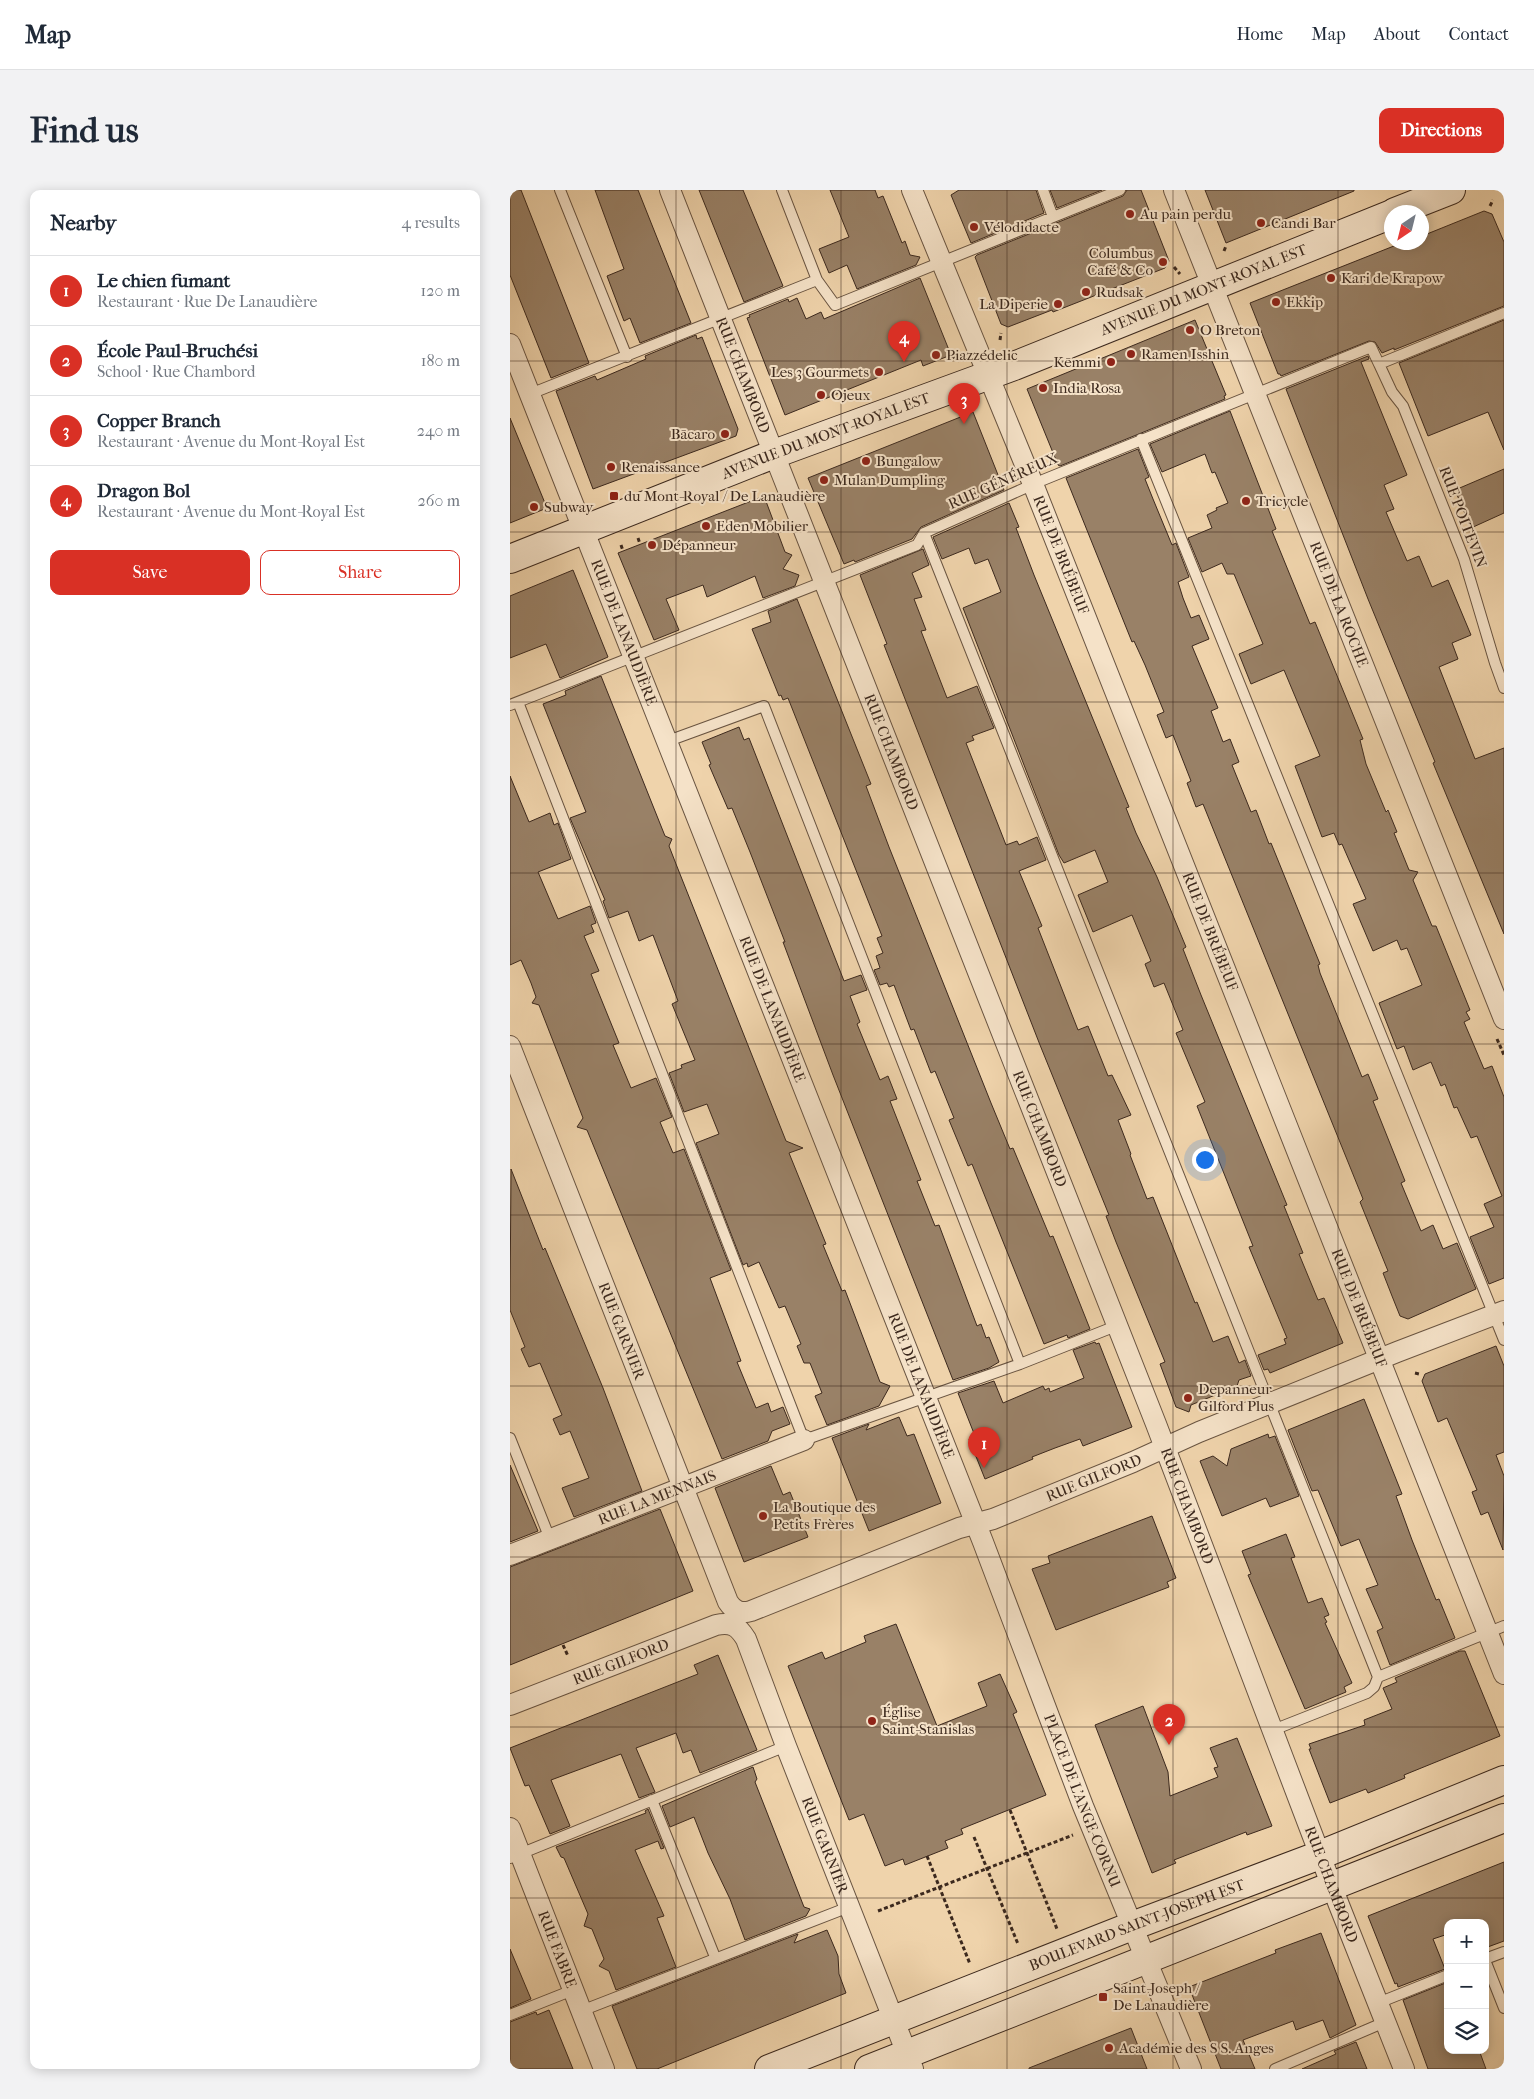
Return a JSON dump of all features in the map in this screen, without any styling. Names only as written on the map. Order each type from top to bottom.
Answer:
[{"type":"main road","points":[[1413,205],[1451,190]]},
{"type":"main road","name":"AVENUE DU MONT-ROYAL EST","points":[[510,559],[774,454],[988,376],[1384,217]]},
{"type":"main road","name":"BOULEVARD SAINT-JOSEPH EST","points":[[769,2069],[1132,1926],[1320,1855],[1504,1780]]},
{"type":"main road","points":[[869,2069],[910,2061],[1146,1959],[1504,1818]]},
{"type":"street","name":"RUE CHAMBORD","points":[[670,190],[1165,1448],[1320,1855],[1404,2069]]},
{"type":"street","name":"RUE DE BRÉBEUF","points":[[912,190],[1033,484],[1379,1359],[1496,1630],[1504,1674]]},
{"type":"street","name":"RUE DE LA ROCHE","points":[[1174,190],[1504,1019]]},
{"type":"street","name":"RUE DE LANAUDIÈRE","points":[[510,344],[515,372],[530,394],[1034,1675]]},
{"type":"street","name":"RUE GARNIER","points":[[510,1046],[728,1602],[746,1639],[910,2061]]},
{"type":"street","name":"RUE GILFORD","points":[[510,1705],[735,1618],[959,1528],[993,1520],[1199,1432],[1499,1313]]},
{"type":"street","name":"RUE LA MENNAIS","points":[[510,1555],[804,1440]]},
{"type":"street","name":"PLACE DE L'ANGE-CORNU","points":[[1034,1675],[1132,1926]]},
{"type":"street","name":"RUE FABRE","points":[[510,1828],[515,1856],[573,1990],[604,2069]]},
{"type":"street","points":[[1132,1926],[1191,2069]]},
{"type":"lane","points":[[560,190],[627,357]]},
{"type":"lane","points":[[782,190],[817,280],[835,306],[1120,190]]},
{"type":"lane","points":[[1043,190],[1053,217]]},
{"type":"lane","points":[[530,394],[817,280]]},
{"type":"lane","points":[[1379,364],[1504,313]]},
{"type":"lane","name":"RUE GÉNÉREUX","points":[[514,704],[635,658],[917,545],[924,533],[1033,484],[1140,439],[1371,347],[1379,364]]},
{"type":"lane","name":"RUE POITEVIN","points":[[1379,364],[1392,392],[1403,406],[1464,558],[1504,688]]},
{"type":"lane","points":[[1140,439],[1499,1313],[1504,1340]]},
{"type":"lane","points":[[924,533],[1378,1677],[1374,1687],[1367,1693],[1273,1730]]},
{"type":"lane","points":[[514,704],[804,1440],[1020,1364],[1116,1326]]},
{"type":"lane","points":[[668,741],[764,706],[1020,1364]]},
{"type":"lane","points":[[510,1438],[550,1539]]},
{"type":"lane","points":[[1378,1677],[1496,1630]]},
{"type":"lane","points":[[515,1856],[786,1746]]},
{"type":"lane","points":[[652,1800],[715,1957]]},
{"type":"lane","points":[[581,2011],[849,1906]]},
{"type":"lane","points":[[1489,1958],[1504,1952]]},
{"type":"lane","points":[[1487,1964],[1504,2008]]},
{"type":"lane","points":[[1275,2069],[1382,2013],[1444,1977]]},
{"type":"lane","points":[[510,2015],[573,1990]]},
{"type":"path","points":[[1490,206],[1493,200]]},
{"type":"path","points":[[1224,251],[1226,246]]},
{"type":"path","points":[[1174,267],[1180,274]]},
{"type":"path","points":[[1000,340],[1001,333]]},
{"type":"path","points":[[952,356],[960,361]]},
{"type":"path","points":[[638,538],[640,544]]},
{"type":"path","points":[[622,545],[623,551]]},
{"type":"path","points":[[562,1645],[568,1656]]},
{"type":"path","points":[[1010,1810],[1058,1929]]},
{"type":"path","points":[[878,1911],[987,1870],[1078,1832]]},
{"type":"path","points":[[974,1838],[1018,1945]]},
{"type":"path","points":[[927,1856],[970,1964]]},
{"type":"building","points":[[510,190],[521,190],[589,363],[551,378],[510,275]]},
{"type":"building","points":[[595,190],[638,190],[691,323],[640,343],[630,318],[624,321],[607,276],[624,269]]},
{"type":"building","points":[[699,190],[743,190],[783,286],[744,302]]},
{"type":"building","points":[[830,190],[875,190],[878,198],[883,196],[902,243],[905,241],[910,255],[920,257],[916,265],[857,289],[847,265],[829,273],[819,249],[849,237]]},
{"type":"building","points":[[959,190],[1036,190],[1044,213],[971,243],[951,195]]},
{"type":"building","points":[[1050,190],[1102,190],[1057,208]]},
{"type":"building","points":[[1127,190],[1141,190],[1169,261],[1165,268],[1053,312],[1052,310],[1008,327],[1001,324],[975,257],[1123,196]]},
{"type":"building","points":[[1205,190],[1354,190],[1354,191],[1226,243]]},
{"type":"building","points":[[1484,211],[1492,214],[1504,242],[1504,306],[1394,350],[1394,348],[1382,353],[1375,342],[1369,341],[1281,376],[1278,374],[1250,303],[1384,250],[1429,250],[1429,233]]},
{"type":"building","points":[[920,278],[951,355],[923,366],[921,360],[785,415],[747,318],[750,317],[749,315],[788,299],[789,302],[797,298],[806,319],[821,312],[824,319]]},
{"type":"building","points":[[1195,320],[1226,395],[1224,396],[1225,399],[1060,466],[1058,465],[1027,389]]},
{"type":"building","points":[[1504,320],[1504,450],[1488,412],[1428,436],[1399,363]]},
{"type":"building","points":[[696,335],[697,339],[702,337],[738,429],[736,436],[593,489],[556,391],[595,376],[597,380],[646,359],[645,356]]},
{"type":"building","points":[[1368,356],[1369,359],[1361,362],[1407,475],[1384,485],[1394,509],[1386,512],[1407,561],[1419,556],[1432,587],[1448,580],[1471,635],[1452,643],[1458,659],[1439,667],[1475,759],[1504,748],[1504,934],[1433,763],[1435,762],[1368,599],[1286,389]]},
{"type":"building","points":[[1230,411],[1276,529],[1272,531],[1310,624],[1315,622],[1363,739],[1360,740],[1366,764],[1386,812],[1388,810],[1397,832],[1394,833],[1409,870],[1418,872],[1413,880],[1432,926],[1436,926],[1470,1010],[1466,1012],[1470,1019],[1464,1022],[1484,1069],[1492,1066],[1504,1097],[1504,1278],[1489,1284],[1470,1237],[1494,1227],[1484,1204],[1502,1196],[1477,1136],[1471,1138],[1457,1107],[1454,1108],[1445,1084],[1441,1086],[1431,1062],[1413,1070],[1404,1046],[1397,1049],[1379,1003],[1422,985],[1407,948],[1401,950],[1397,940],[1373,951],[1353,904],[1366,899],[1342,844],[1339,845],[1334,833],[1322,837],[1295,766],[1320,756],[1284,670],[1251,684],[1239,654],[1263,644],[1234,574],[1227,574],[1222,563],[1202,572],[1188,538],[1212,528],[1207,515],[1217,510],[1216,508],[1228,503],[1215,472],[1212,473],[1205,454],[1162,472],[1150,444]]},
{"type":"building","points":[[973,412],[1004,490],[921,527],[912,539],[855,562],[854,560],[844,564],[808,478]]},
{"type":"building","points":[[510,418],[547,508],[510,523]]},
{"type":"building","points":[[1138,449],[1149,477],[1145,479],[1172,545],[1176,543],[1189,577],[1178,582],[1183,598],[1191,618],[1199,615],[1209,639],[1192,646],[1218,708],[1211,711],[1223,742],[1230,739],[1239,762],[1232,765],[1251,812],[1256,810],[1269,844],[1271,843],[1320,964],[1318,965],[1320,973],[1362,1077],[1368,1074],[1378,1099],[1373,1101],[1405,1181],[1401,1183],[1421,1231],[1433,1225],[1443,1249],[1457,1243],[1476,1289],[1408,1319],[1400,1316],[1383,1273],[1388,1271],[1360,1202],[1363,1199],[1203,804],[1196,807],[1187,783],[1191,781],[1173,735],[1166,738],[1157,715],[1164,712],[1145,665],[1134,641],[1132,642],[1066,478]]},
{"type":"building","points":[[1504,469],[1504,513],[1471,528],[1455,490]]},
{"type":"building","points":[[764,496],[785,552],[792,555],[783,569],[799,575],[795,586],[763,598],[755,576],[707,597],[703,585],[666,599],[679,630],[654,640],[618,553]]},
{"type":"building","points":[[1009,503],[1019,527],[1016,528],[1034,575],[1129,807],[1126,808],[1186,947],[1183,949],[1201,995],[1287,1205],[1284,1206],[1303,1253],[1299,1254],[1318,1300],[1324,1298],[1343,1343],[1270,1373],[1268,1369],[1264,1370],[1258,1355],[1286,1344],[1284,1339],[1287,1338],[1249,1247],[1253,1246],[1197,1106],[1205,1102],[1176,1033],[1183,1030],[1164,983],[1154,987],[1145,964],[1151,961],[1132,915],[1093,932],[1078,895],[1108,882],[1095,850],[1064,863],[1059,855],[963,608],[1001,592],[988,559],[975,564],[969,548],[942,559],[933,537]]},
{"type":"building","points":[[923,549],[929,565],[912,573],[922,597],[914,599],[926,630],[921,631],[947,698],[977,686],[994,728],[972,736],[974,740],[966,743],[1006,845],[1017,841],[1019,845],[1037,837],[1046,860],[1019,871],[1042,926],[1038,928],[1078,1030],[1088,1026],[1108,1076],[1112,1075],[1131,1115],[1118,1120],[1130,1155],[1147,1199],[1153,1197],[1195,1303],[1197,1302],[1213,1342],[1228,1336],[1239,1363],[1245,1360],[1251,1376],[1239,1380],[1237,1386],[1191,1405],[1189,1412],[1176,1407],[1160,1364],[1165,1362],[1116,1242],[1106,1216],[1109,1215],[1040,1045],[884,645],[887,644],[860,575]]},
{"type":"building","points":[[573,570],[608,657],[560,678],[546,644],[510,658],[510,596]]},
{"type":"building","points":[[797,599],[871,784],[866,786],[889,847],[991,1103],[1010,1149],[1013,1148],[1050,1237],[1053,1236],[1090,1329],[1068,1338],[1067,1335],[1044,1344],[972,1164],[968,1166],[949,1120],[954,1118],[935,1071],[931,1073],[914,1029],[911,1030],[894,985],[889,987],[887,983],[880,985],[874,970],[880,968],[876,956],[883,953],[877,938],[882,936],[788,698],[783,700],[781,695],[779,696],[752,629],[771,622],[768,611]]},
{"type":"building","points":[[601,676],[665,836],[672,839],[669,846],[786,1141],[803,1148],[789,1153],[826,1244],[823,1245],[842,1291],[845,1290],[880,1382],[890,1386],[879,1406],[827,1425],[815,1396],[822,1393],[810,1363],[804,1363],[797,1346],[801,1344],[785,1306],[779,1308],[759,1262],[748,1267],[747,1263],[743,1265],[696,1143],[719,1134],[707,1104],[684,1112],[669,1073],[682,1068],[681,1065],[695,1060],[672,1004],[678,1001],[653,935],[639,941],[628,911],[609,918],[603,901],[605,900],[570,818],[586,812],[543,704],[566,695],[565,691]]},
{"type":"building","points":[[739,727],[744,740],[749,738],[844,981],[861,975],[867,990],[850,996],[860,1022],[857,1024],[880,1080],[888,1076],[897,1099],[890,1101],[921,1180],[917,1181],[935,1226],[939,1225],[977,1326],[981,1324],[986,1338],[989,1337],[999,1362],[989,1368],[953,1380],[833,1075],[750,852],[732,808],[728,809],[709,765],[711,764],[702,742]]},
{"type":"building","points":[[510,776],[529,822],[550,813],[554,825],[558,823],[571,859],[538,872],[558,919],[590,906],[596,923],[591,925],[594,932],[584,936],[599,971],[591,974],[619,1043],[613,1045],[631,1088],[656,1078],[672,1117],[660,1122],[673,1153],[684,1149],[731,1270],[710,1278],[741,1361],[737,1362],[756,1408],[768,1403],[771,1412],[783,1407],[790,1424],[772,1431],[768,1441],[722,1459],[587,1130],[577,1127],[583,1118],[539,1005],[532,1003],[536,997],[531,983],[521,960],[510,965]]},
{"type":"building","points":[[511,1169],[543,1250],[545,1248],[603,1388],[642,1491],[574,1517],[562,1488],[589,1478],[570,1431],[560,1435],[553,1419],[562,1415],[540,1363],[529,1367],[521,1349],[525,1347],[510,1310]]},
{"type":"building","points":[[1095,1342],[1096,1344],[1099,1343],[1132,1427],[1083,1446],[1080,1439],[1032,1457],[1033,1459],[985,1479],[969,1439],[975,1436],[958,1393],[994,1381],[1003,1403],[1043,1386],[1045,1390],[1049,1388],[1050,1392],[1084,1378],[1073,1350]]},
{"type":"building","points":[[1496,1346],[1504,1366],[1504,1452],[1496,1455],[1504,1476],[1503,1550],[1488,1512],[1481,1515],[1472,1492],[1477,1490],[1447,1418],[1438,1422],[1422,1381],[1425,1374]]},
{"type":"building","points":[[1364,1399],[1402,1494],[1396,1496],[1412,1540],[1436,1600],[1439,1599],[1455,1638],[1390,1665],[1377,1631],[1383,1628],[1366,1589],[1378,1585],[1359,1539],[1341,1546],[1318,1490],[1312,1491],[1288,1430]]},
{"type":"building","points":[[899,1417],[907,1436],[914,1434],[941,1503],[869,1531],[832,1438],[869,1424],[866,1430]]},
{"type":"building","points":[[1268,1434],[1269,1438],[1275,1436],[1299,1496],[1270,1507],[1266,1498],[1222,1516],[1200,1461],[1213,1456],[1227,1466],[1231,1449]]},
{"type":"building","points":[[510,1465],[538,1531],[510,1542]]},
{"type":"building","name":"La Boutique des Petits Frères","points":[[771,1466],[783,1495],[790,1492],[808,1537],[744,1562],[715,1488]]},
{"type":"building","points":[[660,1509],[693,1591],[510,1665],[510,1567]]},
{"type":"building","points":[[1152,1516],[1176,1578],[1167,1582],[1169,1587],[1056,1630],[1032,1569],[1050,1563],[1048,1556]]},
{"type":"building","points":[[1286,1534],[1295,1557],[1291,1558],[1308,1603],[1322,1598],[1329,1615],[1324,1617],[1327,1622],[1325,1623],[1352,1683],[1344,1687],[1346,1692],[1305,1709],[1248,1575],[1251,1574],[1242,1551]]},
{"type":"building","name":"Église Saint-Stanislas","points":[[896,1624],[937,1726],[987,1706],[978,1683],[1000,1674],[1017,1712],[1013,1714],[1046,1795],[961,1829],[963,1834],[945,1841],[948,1848],[905,1865],[903,1859],[885,1866],[864,1814],[849,1820],[788,1666],[822,1652],[825,1659],[866,1642],[864,1636]]},
{"type":"building","points":[[1460,1651],[1465,1651],[1500,1736],[1404,1775],[1405,1778],[1368,1793],[1366,1789],[1330,1803],[1309,1749],[1311,1749],[1309,1744],[1365,1725],[1364,1720],[1392,1709],[1383,1688],[1397,1682],[1395,1678]]},
{"type":"building","points":[[718,1655],[757,1750],[700,1773],[691,1750],[683,1753],[676,1733],[636,1748],[655,1792],[639,1798],[621,1754],[551,1780],[570,1826],[550,1834],[529,1785],[525,1786],[510,1748],[698,1674],[694,1665]]},
{"type":"building","points":[[1143,1706],[1168,1772],[1170,1796],[1218,1777],[1214,1768],[1218,1767],[1210,1748],[1237,1738],[1272,1826],[1247,1835],[1246,1832],[1174,1860],[1176,1863],[1152,1873],[1095,1725]]},
{"type":"building","points":[[753,1767],[757,1779],[755,1782],[804,1907],[810,1909],[806,1916],[745,1940],[730,1899],[708,1853],[694,1817],[670,1827],[662,1806]]},
{"type":"building","points":[[648,1809],[664,1848],[661,1849],[658,1841],[635,1850],[664,1916],[657,1918],[676,1967],[616,1990],[609,1971],[599,1966],[604,1959],[592,1929],[584,1926],[588,1914],[564,1858],[561,1857],[556,1847],[646,1813],[645,1811]]},
{"type":"building","points":[[1504,1862],[1504,1941],[1489,1947],[1489,1919],[1444,1919],[1444,1935],[1433,1939],[1444,1969],[1398,1987],[1397,1983],[1395,1984],[1368,1916]]},
{"type":"building","points":[[827,1930],[838,1956],[839,1974],[846,1993],[657,2069],[637,2069],[612,2006],[798,1934],[794,1943]]},
{"type":"building","points":[[1321,1933],[1356,2025],[1330,2038],[1323,2020],[1296,2030],[1293,2021],[1243,2040],[1255,2069],[1221,2069],[1189,1987],[1276,1953],[1275,1950]]},
{"type":"building","points":[[510,1949],[531,1999],[510,2008]]},
{"type":"building","points":[[1444,1984],[1444,2054],[1480,2054],[1486,2069],[1428,2069],[1403,2000]]},
{"type":"building","points":[[549,2010],[573,2069],[510,2069],[510,2022],[536,2012],[537,2015]]},
{"type":"building","name":"Académie des S S. Anges","points":[[1131,2028],[1147,2069],[1029,2069],[1029,2068]]},
{"type":"building","points":[[1356,2042],[1367,2069],[1302,2069],[1336,2054],[1334,2051]]},
{"type":"place","name":"Au pain perdu","points":[[1130,214]]},
{"type":"place","name":"Candi Bar","points":[[1261,223]]},
{"type":"place","name":"Vélodidacte","points":[[974,227]]},
{"type":"place","name":"Columbus Café & Co","points":[[1163,262]]},
{"type":"place","name":"Kari de Krapow","points":[[1331,278]]},
{"type":"place","name":"Rudsak","points":[[1086,292]]},
{"type":"place","name":"Ekkip","points":[[1276,302]]},
{"type":"place","name":"La Diperie","points":[[1058,304]]},
{"type":"place","name":"O Breton","points":[[1190,330]]},
{"type":"place","name":"Ramen Isshin","points":[[1131,354]]},
{"type":"place","name":"Piazzédelic","points":[[936,355]]},
{"type":"place","name":"Dragon Bol","points":[[904,362]]},
{"type":"place","name":"Kēmmi","points":[[1111,362]]},
{"type":"place","name":"Les 3 Gourmets","points":[[879,372]]},
{"type":"place","name":"India Rosa","points":[[1043,388]]},
{"type":"place","name":"Ojeux","points":[[821,395]]},
{"type":"place","name":"Copper Branch","points":[[964,424]]},
{"type":"place","name":"Bācaro","points":[[725,434]]},
{"type":"place","name":"Bungalow","points":[[866,461]]},
{"type":"place","name":"Renaissance","points":[[611,467]]},
{"type":"place","name":"Mulan Dumpling","points":[[824,480]]},
{"type":"place","name":"du Mont-Royal / De Lanaudière","points":[[614,496]]},
{"type":"place","name":"Tricycle","points":[[1246,501]]},
{"type":"place","name":"Subway","points":[[534,507]]},
{"type":"place","name":"Eden Mobilier","points":[[706,526]]},
{"type":"place","name":"Dépanneur","points":[[652,545]]},
{"type":"place","name":"Depanneur Gilford Plus","points":[[1188,1398]]},
{"type":"place","name":"Le chien fumant","points":[[984,1468]]},
{"type":"place","name":"La Boutique des Petits Frères","points":[[763,1516]]},
{"type":"place","name":"Église Saint-Stanislas","points":[[872,1721]]},
{"type":"place","name":"École Paul-Bruchési","points":[[1169,1745]]},
{"type":"place","name":"Saint-Joseph / De Lanaudière","points":[[1103,1997]]},
{"type":"place","name":"Académie des S S. Anges","points":[[1109,2048]]}]
